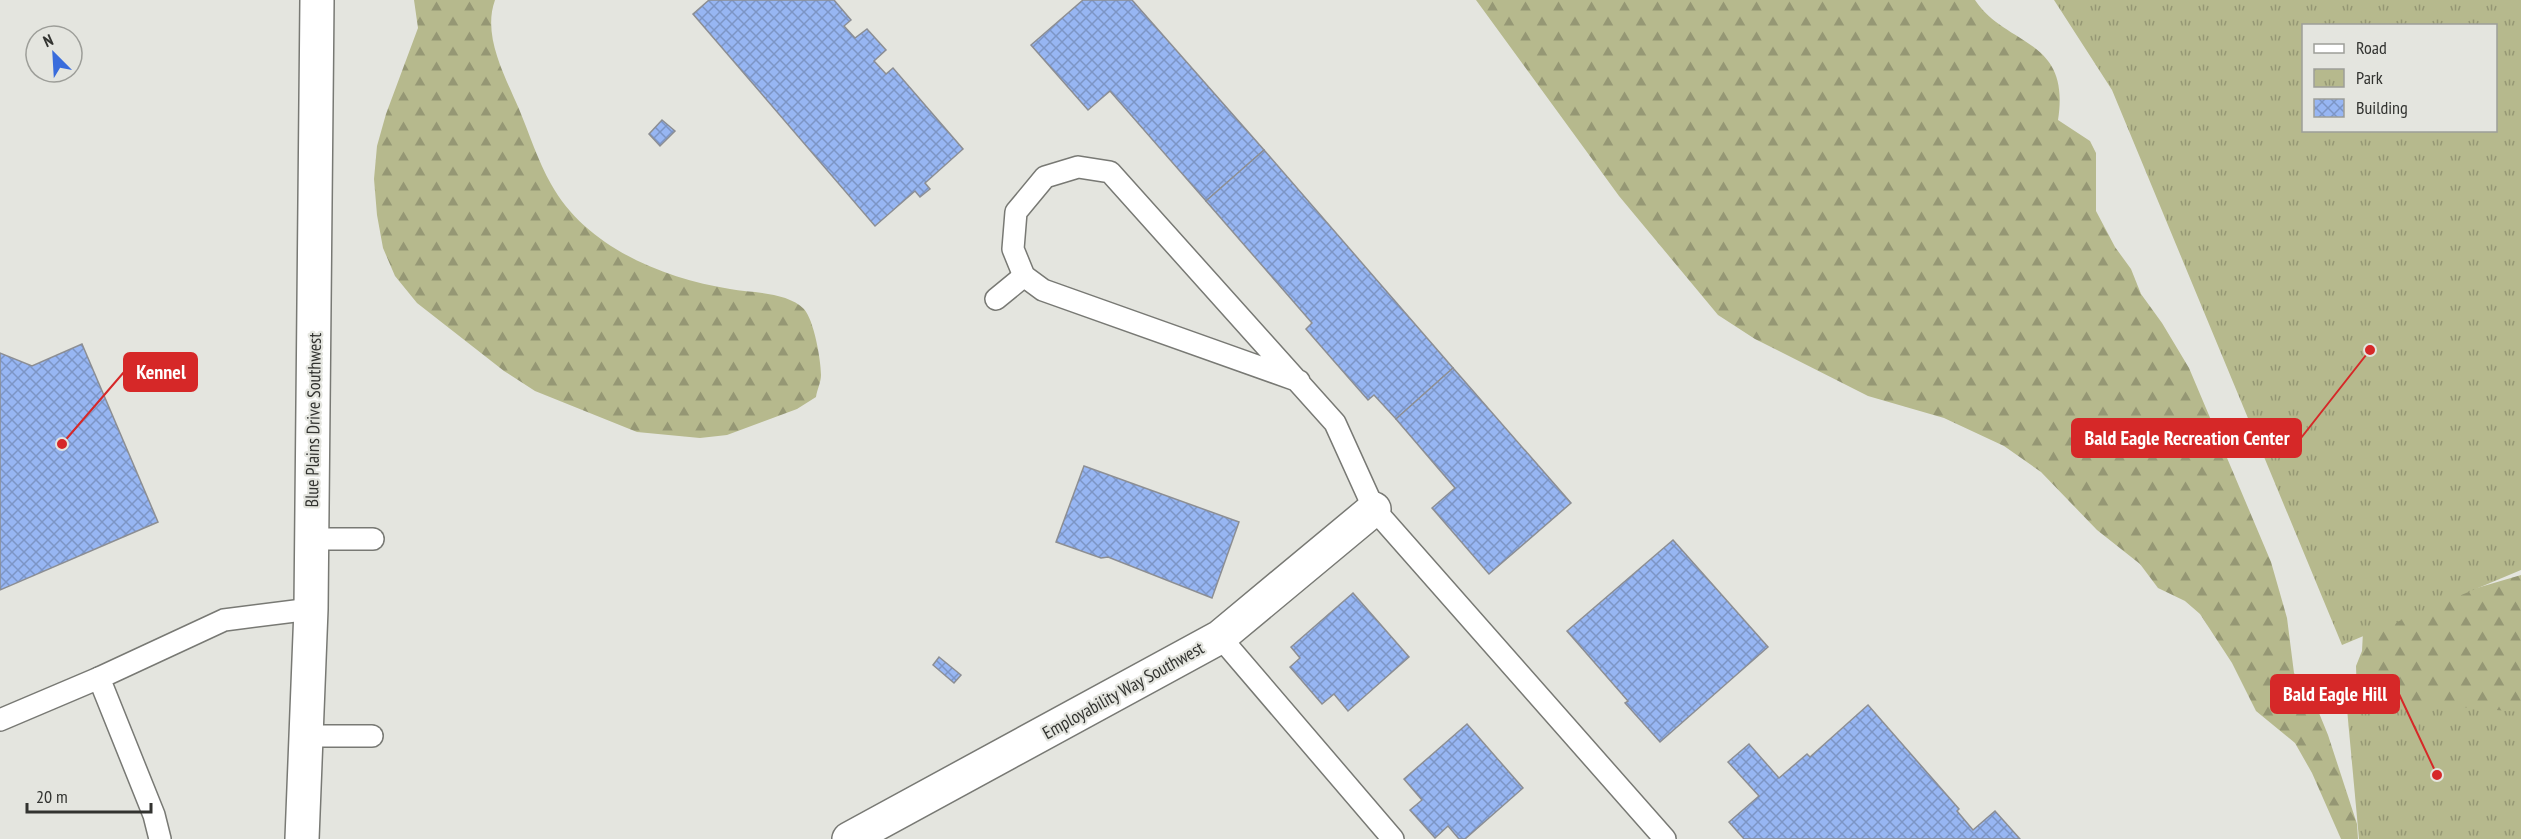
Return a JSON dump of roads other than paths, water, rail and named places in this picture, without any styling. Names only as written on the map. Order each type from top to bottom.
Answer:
[{"type":"street","name":"Blue Plains Drive Southwest","points":[[302,839],[311,609],[317,0]]},
{"type":"street","name":"Employability Way Southwest","points":[[849,839],[1220,637],[1374,509]]},
{"type":"lane","points":[[1299,381],[1043,291],[1024,276],[1013,249],[1016,212],[1045,177],[1078,167],[1110,172],[1299,381],[1335,423],[1374,509],[1665,839]]},
{"type":"lane","points":[[996,299],[1024,276]]},
{"type":"lane","points":[[312,539],[373,539]]},
{"type":"lane","points":[[0,720],[99,678],[224,620],[311,609]]},
{"type":"lane","points":[[1220,637],[1394,839]]},
{"type":"lane","points":[[99,678],[154,815],[160,839]]},
{"type":"lane","points":[[306,736],[372,736]]},
{"type":"place","name":"Bald Eagle Recreation Center","points":[[2370,350]]},
{"type":"place","name":"Kennel","points":[[62,444]]},
{"type":"place","name":"Bald Eagle Hill","points":[[2437,775]]}]
